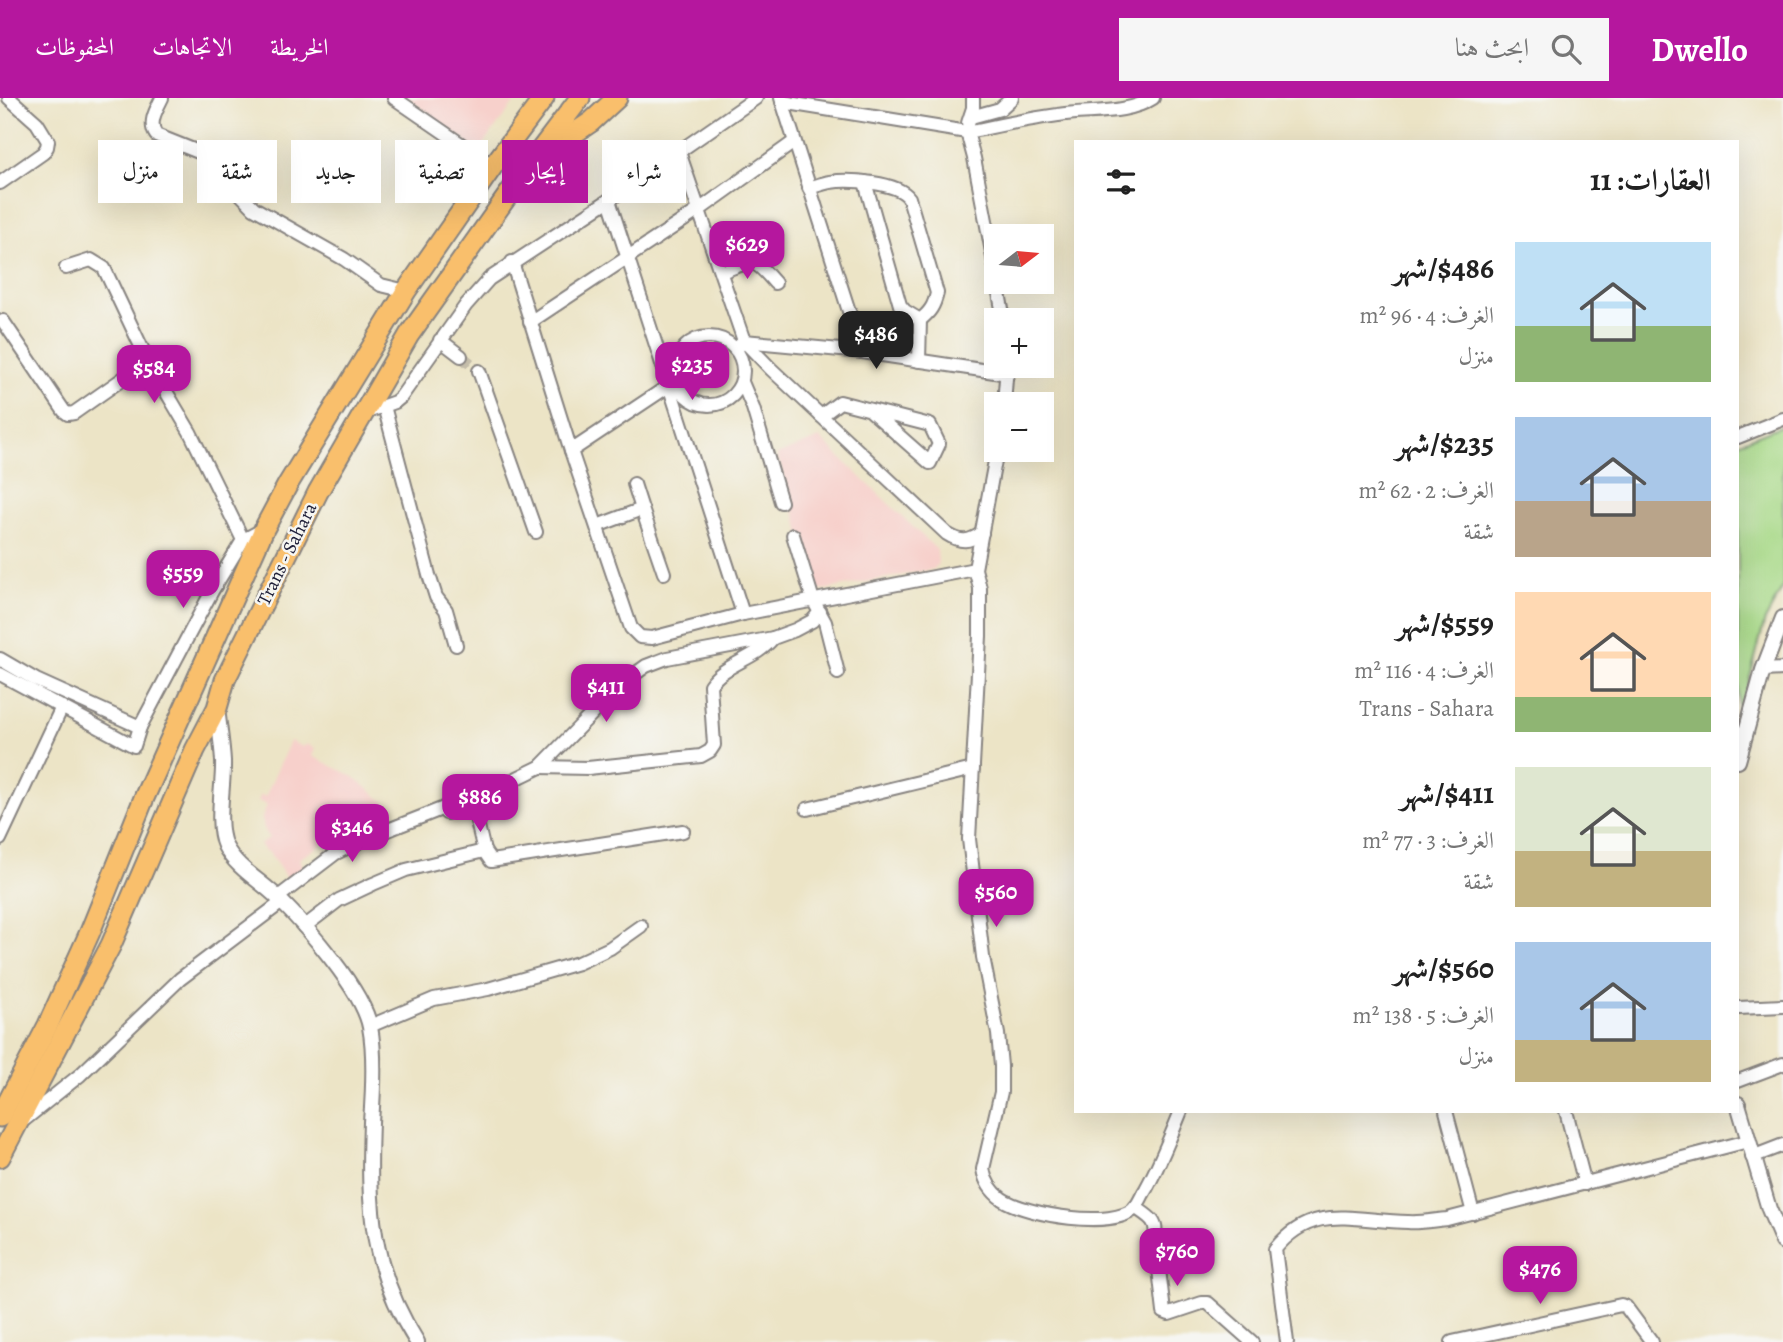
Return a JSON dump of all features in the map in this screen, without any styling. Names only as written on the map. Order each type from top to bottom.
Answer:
[{"type":"highway","name":"Trans - Sahara","points":[[0,1157],[9,1121],[48,1025],[90,932],[144,798],[264,529],[288,484],[406,291],[544,98]]},
{"type":"highway","name":"Trans - Sahara","points":[[548,140],[580,98]]},
{"type":"highway","points":[[564,140],[617,98]]},
{"type":"highway","name":"Trans - Sahara","points":[[9,1121],[111,945],[195,750],[217,708],[225,680],[318,492],[409,335],[502,203]]},
{"type":"street","points":[[0,183],[43,153],[48,141],[37,123],[9,98]]},
{"type":"street","points":[[162,98],[152,121],[152,130],[156,135],[201,153],[254,208],[344,259],[381,285],[406,291]]},
{"type":"street","points":[[394,98],[493,166]]},
{"type":"street","points":[[686,147],[756,98]]},
{"type":"street","points":[[963,131],[971,117],[973,98]]},
{"type":"street","points":[[971,117],[1000,109],[1012,98]]},
{"type":"street","points":[[862,352],[781,100],[963,131],[1060,114],[1132,107],[1142,105],[1153,98]]},
{"type":"street","points":[[963,131],[974,158],[987,224]]},
{"type":"street","points":[[530,322],[699,210],[794,142]]},
{"type":"street","points":[[673,383],[693,401],[716,405],[736,393],[744,370],[720,272],[686,172]]},
{"type":"street","points":[[809,188],[827,182],[852,180],[901,189],[909,198],[937,293],[928,314],[920,320]]},
{"type":"street","points":[[865,182],[900,305],[920,320]]},
{"type":"street","points":[[363,414],[401,397],[440,340],[489,278],[604,203]]},
{"type":"street","points":[[610,203],[673,383],[743,614]]},
{"type":"street","points":[[66,268],[91,260],[104,268],[148,361],[190,432],[243,540]]},
{"type":"street","points":[[512,262],[571,451],[631,628],[640,637],[652,638],[743,614],[975,569]]},
{"type":"street","points":[[720,272],[751,262],[760,265],[775,283]]},
{"type":"street","points":[[919,361],[920,320]]},
{"type":"street","points":[[3,321],[68,414],[74,413],[148,361]]},
{"type":"street","points":[[571,451],[673,383],[680,352],[696,338],[718,337],[740,345],[862,352],[984,368]]},
{"type":"street","points":[[440,340],[461,356]]},
{"type":"street","points":[[740,345],[821,416],[947,534],[959,541],[971,541],[982,533]]},
{"type":"street","points":[[478,370],[536,532]]},
{"type":"street","points":[[742,382],[753,408],[781,502]]},
{"type":"street","points":[[821,416],[840,402],[930,425],[939,444],[930,463],[870,410]]},
{"type":"street","points":[[384,406],[429,575],[436,597],[446,610],[456,645]]},
{"type":"street","points":[[1739,437],[1783,419]]},
{"type":"street","points":[[995,462],[975,569],[980,588],[980,636],[972,769],[971,856],[983,957],[998,1034],[1001,1092],[983,1168],[985,1179],[992,1191],[1005,1201],[1041,1213],[1090,1220],[1121,1217],[1135,1207],[1159,1166],[1180,1113]]},
{"type":"street","points":[[634,484],[664,573]]},
{"type":"street","points":[[597,526],[642,509]]},
{"type":"street","points":[[0,674],[134,746],[140,727],[212,591],[243,540],[264,529]]},
{"type":"street","points":[[793,535],[813,600],[825,622],[838,673]]},
{"type":"street","points":[[9,1121],[80,1075],[180,979],[336,853],[540,767],[621,684],[646,666],[667,658],[773,638],[795,630],[820,612]]},
{"type":"street","points":[[1740,735],[1783,618]]},
{"type":"street","points":[[540,767],[588,768],[701,756],[715,745],[710,685],[716,677],[763,650],[773,638]]},
{"type":"street","points":[[0,659],[36,680],[140,727]]},
{"type":"street","points":[[1763,670],[1783,669]]},
{"type":"street","points":[[0,839],[62,707]]},
{"type":"street","points":[[217,708],[223,761],[221,814],[224,844],[234,859],[304,927],[359,998],[370,1026],[373,1094],[369,1173],[371,1217],[377,1252],[391,1293],[417,1342]]},
{"type":"street","points":[[807,809],[972,769]]},
{"type":"street","points":[[382,832],[471,808],[476,812],[484,851],[491,861],[683,831]]},
{"type":"street","points":[[304,927],[339,900],[406,870],[484,851]]},
{"type":"street","points":[[370,1026],[434,999],[488,989],[579,963],[610,948],[640,926]]},
{"type":"street","points":[[1739,1008],[1783,1006]]},
{"type":"street","points":[[1739,1081],[1783,1064]]},
{"type":"street","points":[[1739,1108],[1769,1209],[1783,1242]]},
{"type":"street","points":[[1447,1113],[1473,1213]]},
{"type":"street","points":[[1567,1113],[1586,1184]]},
{"type":"street","points":[[1287,1342],[1275,1249],[1287,1234],[1312,1219],[1342,1217],[1410,1223],[1473,1213],[1748,1141]]},
{"type":"street","points":[[1752,1157],[1783,1145]]},
{"type":"street","points":[[1135,1207],[1156,1225],[1154,1235],[1164,1312],[1168,1314],[1208,1303],[1252,1342]]},
{"type":"street","points":[[1452,1342],[1621,1305],[1626,1307],[1652,1342]]},
{"type":"shaded area","points":[[408,98],[518,98],[486,140],[463,140]]},
{"type":"shaded area","points":[[820,438],[937,550],[938,563],[934,569],[818,591],[777,455]]},
{"type":"shaded area","points":[[290,741],[303,747],[307,744],[315,749],[312,756],[354,777],[394,810],[337,846],[331,838],[299,859],[303,867],[287,879],[260,844],[269,838],[262,818],[267,805],[258,801],[261,795],[265,797]]},
{"type":"green space","points":[[1783,425],[1783,587],[1765,620],[1740,715],[1739,714],[1739,443]]},
{"type":"tunnel","points":[[461,356],[479,371]]}]
